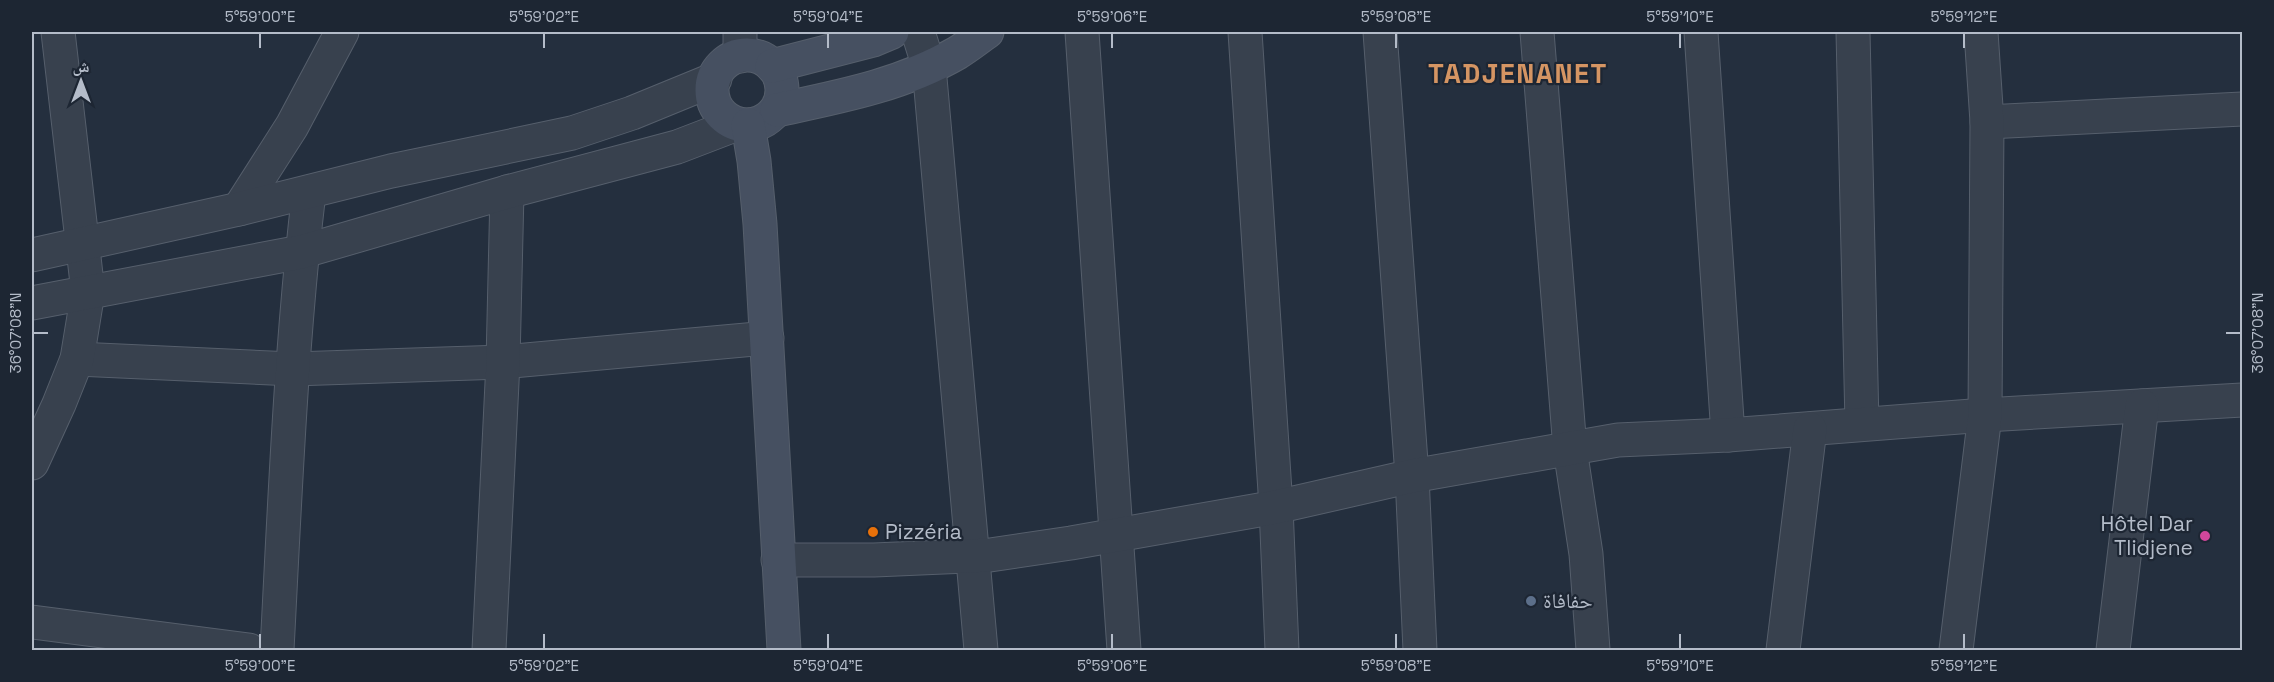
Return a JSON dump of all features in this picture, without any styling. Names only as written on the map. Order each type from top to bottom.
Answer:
[{"type":"main road","points":[[772,66],[873,40],[892,32]]},
{"type":"main road","points":[[777,110],[782,98],[779,76],[763,59],[752,56],[742,41],[715,79],[712,90],[714,100],[727,118],[743,124],[760,123],[777,110],[910,76],[957,53],[987,32]]},
{"type":"main road","points":[[743,124],[754,161],[767,338],[784,651]]},
{"type":"street","points":[[32,463],[77,358],[88,292],[58,32]]},
{"type":"street","points":[[238,209],[292,126],[342,32]]},
{"type":"street","points":[[918,32],[929,67],[981,651]]},
{"type":"street","points":[[1082,32],[1124,651]]},
{"type":"street","points":[[1245,32],[1276,507],[1282,651]]},
{"type":"street","points":[[1380,32],[1412,476],[1420,651]]},
{"type":"street","points":[[1537,32],[1570,449],[1586,554],[1593,651]]},
{"type":"street","points":[[1701,32],[1728,435]]},
{"type":"street","points":[[1853,32],[1862,424]]},
{"type":"street","points":[[1956,651],[1985,415],[1987,122],[1982,32]]},
{"type":"street","points":[[32,255],[238,209],[391,171],[572,133],[632,113],[715,79]]},
{"type":"street","points":[[1987,122],[2242,109]]},
{"type":"street","points":[[32,303],[302,252],[507,192],[677,147],[743,124]]},
{"type":"street","points":[[277,651],[293,369],[309,192]]},
{"type":"street","points":[[489,651],[503,362],[507,192]]},
{"type":"street","points":[[77,358],[293,369],[503,362],[767,338]]},
{"type":"street","points":[[778,560],[874,560],[990,555],[1115,536],[1276,507],[1412,476],[1618,440],[1728,435],[1985,415],[2242,400]]},
{"type":"street","points":[[2113,651],[2142,406]]},
{"type":"street","points":[[1783,651],[1810,429]]},
{"type":"street","points":[[32,622],[249,651]]},
{"type":"place","name":"Pizzéria","points":[[873,532]]},
{"type":"place","name":"Hôtel Dar Tlidjene","points":[[2205,536]]},
{"type":"place","name":"حفافاة","points":[[1531,601]]},
{"type":"district","name":"TADJENANET","points":[[1518,74]]}]
